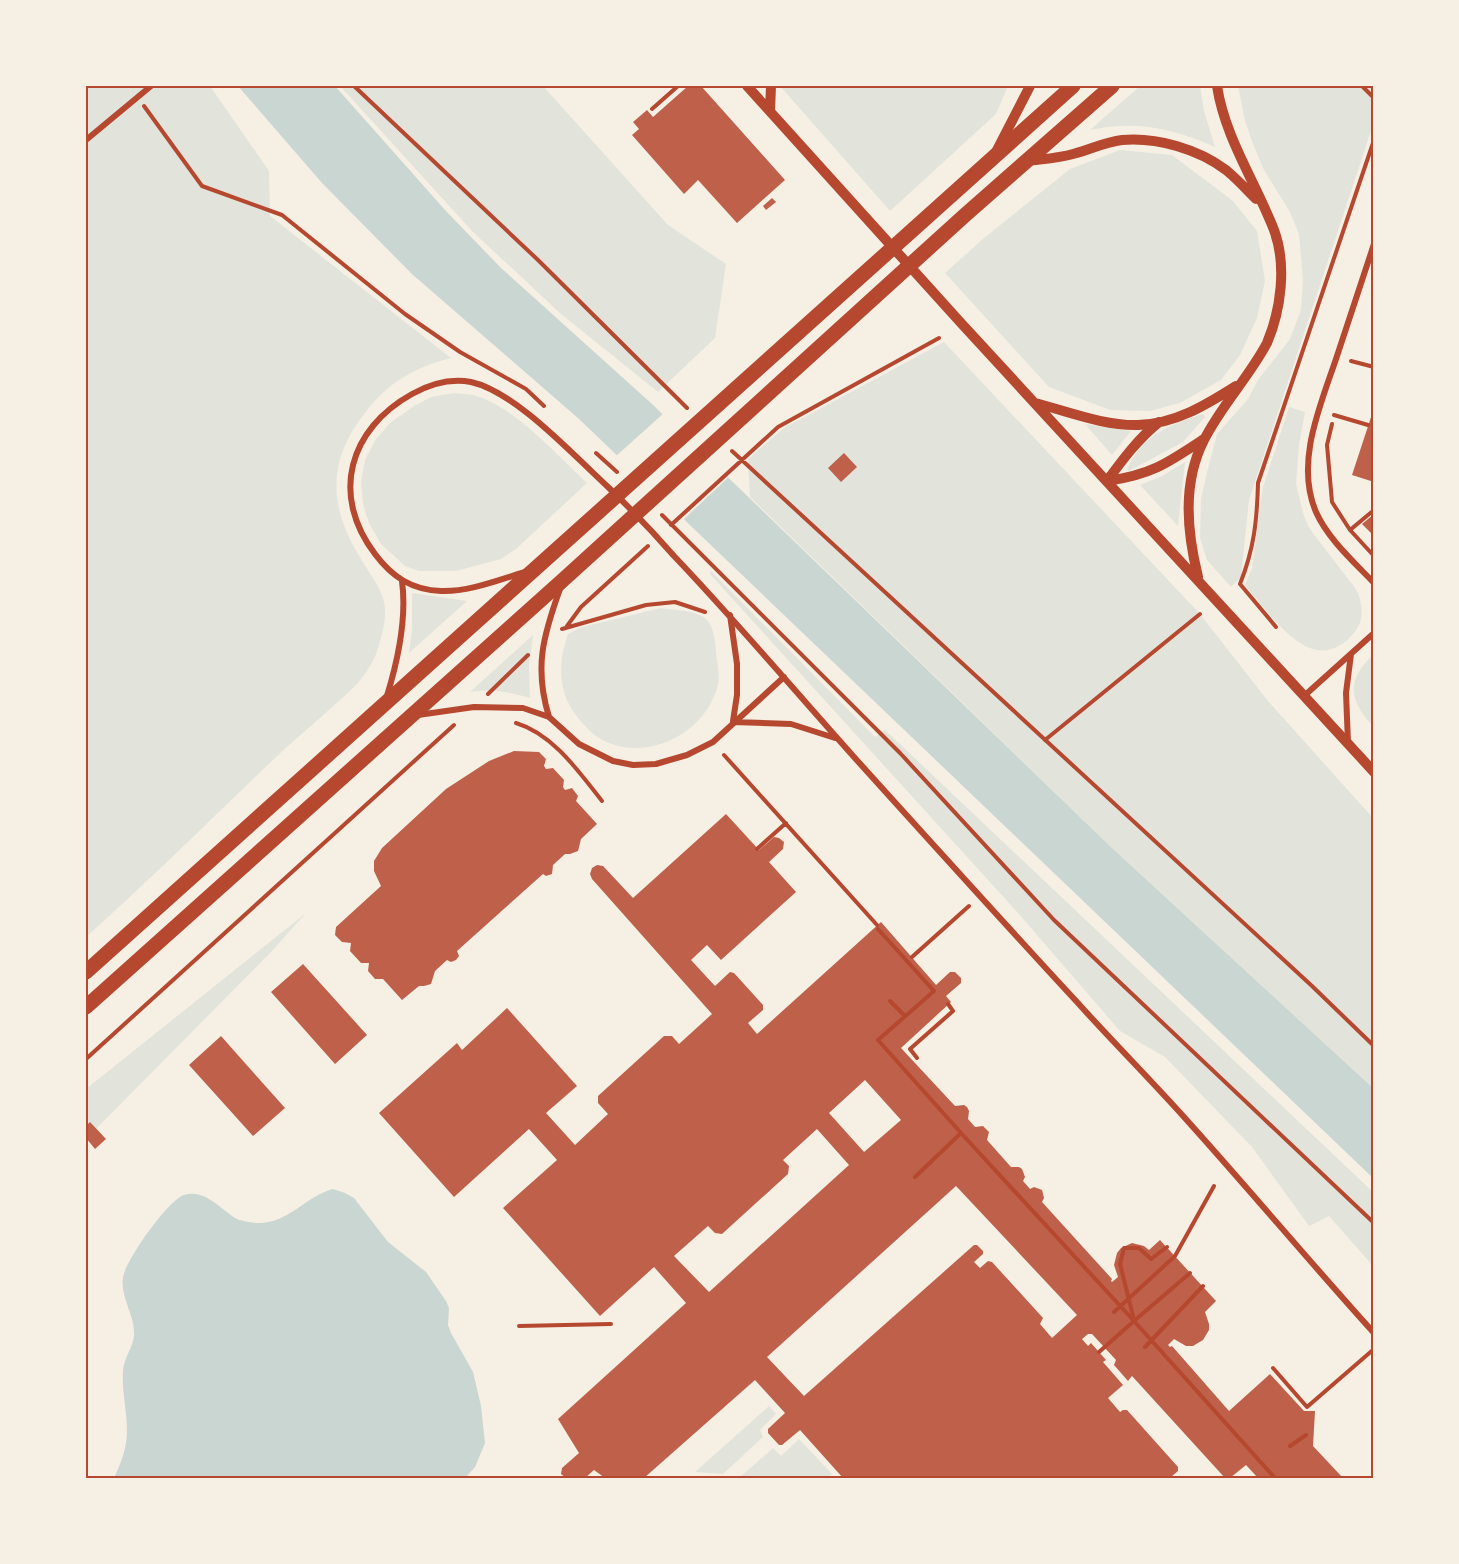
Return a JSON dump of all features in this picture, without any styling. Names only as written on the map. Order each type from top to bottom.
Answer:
[{"type":"main road","points":[[86,972],[1073,86]]},
{"type":"main road","points":[[86,1007],[563,580],[964,216],[1112,86]]},
{"type":"street","points":[[86,140],[152,86]]},
{"type":"street","points":[[747,86],[1374,772]]},
{"type":"street","points":[[770,111],[771,86]]},
{"type":"street","points":[[992,159],[1030,86]]},
{"type":"street","points":[[1199,580],[1187,520],[1196,461],[1204,439],[1267,343],[1274,327],[1279,296],[1278,244],[1223,119],[1217,86]]},
{"type":"street","points":[[1028,161],[1073,154],[1122,140],[1155,142],[1185,149],[1213,161],[1262,204]]},
{"type":"street","points":[[1374,244],[1312,433],[1309,476],[1311,497],[1320,520],[1374,584]]},
{"type":"street","points":[[531,571],[465,590],[440,591],[402,581],[377,557],[362,535],[350,499],[350,488],[355,458],[370,428],[392,406],[441,382],[474,383],[502,395],[526,412],[625,503],[730,615],[837,738],[1183,1116],[1374,1333]]},
{"type":"street","points":[[1034,402],[1120,423],[1138,425],[1160,422],[1200,408],[1240,383]]},
{"type":"street","points":[[1107,481],[1137,442],[1160,422]]},
{"type":"street","points":[[1107,481],[1146,473],[1204,439]]},
{"type":"street","points":[[549,717],[540,667],[543,646],[563,580]]},
{"type":"street","points":[[386,702],[395,669],[404,598],[402,581]]},
{"type":"street","points":[[730,615],[737,664],[737,695],[732,722]]},
{"type":"street","points":[[1304,696],[1374,633]]},
{"type":"street","points":[[1348,744],[1346,693],[1351,654]]},
{"type":"street","points":[[411,716],[474,707],[523,708],[549,717],[568,735],[593,752],[613,761],[642,765],[669,761],[687,755],[713,741],[784,677]]},
{"type":"street","points":[[732,722],[791,724],[837,738]]},
{"type":"path","points":[[354,86],[538,260],[689,410]]},
{"type":"path","points":[[652,109],[678,86]]},
{"type":"path","points":[[1362,86],[1374,98]]},
{"type":"path","points":[[1276,627],[1240,584],[1250,558],[1257,515],[1258,483],[1374,140]]},
{"type":"path","points":[[669,526],[778,427],[939,338]]},
{"type":"path","points":[[1348,372],[1354,351]]},
{"type":"path","points":[[1351,361],[1374,367]]},
{"type":"path","points":[[1337,404],[1327,446],[1332,502],[1350,530],[1374,556]]},
{"type":"path","points":[[1334,415],[1368,425]]},
{"type":"path","points":[[730,450],[1374,1046]]},
{"type":"path","points":[[1350,530],[1374,510]]},
{"type":"path","points":[[567,626],[581,607],[652,542]]},
{"type":"path","points":[[86,1059],[474,707],[546,637],[567,626],[646,605],[675,602],[704,611],[719,625],[730,615]]},
{"type":"path","points":[[1045,740],[1200,614]]},
{"type":"path","points":[[512,722],[530,727],[549,741],[602,801]]},
{"type":"path","points":[[724,755],[934,991],[878,1040],[1275,1479]]},
{"type":"path","points":[[757,849],[786,823]]},
{"type":"path","points":[[912,957],[969,906]]},
{"type":"path","points":[[890,1001],[905,1016]]},
{"type":"path","points":[[916,1058],[910,1049],[954,1011],[948,1005]]},
{"type":"path","points":[[915,1177],[961,1133]]},
{"type":"path","points":[[1114,1312],[1175,1256],[1214,1186]]},
{"type":"path","points":[[1134,1321],[1120,1264],[1124,1248],[1139,1248],[1151,1259],[1167,1247]]},
{"type":"path","points":[[1099,1352],[1190,1273]]},
{"type":"path","points":[[1145,1347],[1203,1286]]},
{"type":"path","points":[[519,1326],[611,1324]]},
{"type":"path","points":[[1273,1368],[1307,1407],[1374,1349]]},
{"type":"path","points":[[1290,1446],[1306,1435]]},
{"type":"shaded area","points":[[86,86],[210,86],[269,171],[270,216],[451,358],[414,371],[383,393],[352,431],[343,449],[338,467],[336,485],[343,521],[350,540],[379,588],[384,601],[385,618],[382,633],[377,653],[370,666],[348,693],[284,749],[86,937]]},
{"type":"shaded area","points":[[238,86],[335,86],[445,210],[501,268],[652,404],[1112,848],[1373,1088],[1373,1178],[579,419],[412,274],[322,183]]},
{"type":"shaded area","points":[[340,86],[543,86],[668,225],[726,264],[715,338],[658,392],[561,314],[473,232]]},
{"type":"shaded area","points":[[780,86],[1008,86],[996,114],[890,211]]},
{"type":"shaded area","points":[[1140,86],[1200,86],[1204,111],[1215,147],[1184,135],[1154,128],[1123,126],[1090,130]]},
{"type":"shaded area","points":[[1238,86],[1373,86],[1373,125],[1249,500],[1241,577],[1231,587],[1207,560],[1200,538],[1201,499],[1207,472],[1217,434],[1248,399],[1258,380],[1290,339],[1301,310],[1303,281],[1299,234],[1290,212],[1264,170],[1253,144],[1245,121]]},
{"type":"shaded area","points":[[1120,150],[1172,155],[1232,200],[1257,231],[1265,281],[1257,318],[1240,355],[1221,380],[1180,403],[1150,411],[1110,410],[1049,387],[945,273],[984,238],[1070,169]]},
{"type":"shaded area","points":[[944,342],[1200,614],[1268,701],[1373,818],[1373,1088],[1112,848],[750,497],[748,459],[784,428]]},
{"type":"shaded area","points":[[454,393],[473,395],[488,400],[503,409],[534,432],[587,483],[516,549],[501,559],[456,571],[419,571],[405,566],[381,544],[369,523],[363,504],[361,482],[365,460],[376,439],[391,422],[431,397]]},
{"type":"shaded area","points":[[1289,407],[1305,412],[1299,445],[1296,484],[1303,513],[1308,526],[1356,589],[1361,606],[1360,622],[1354,633],[1338,646],[1323,650],[1308,647],[1294,639],[1245,585],[1252,568],[1263,487]]},
{"type":"shaded area","points":[[1203,414],[1205,417],[1183,442],[1129,471],[1127,469],[1149,439],[1168,427]]},
{"type":"shaded area","points":[[1085,424],[1131,431],[1112,455]]},
{"type":"shaded area","points":[[1185,462],[1178,526],[1140,485],[1162,476]]},
{"type":"shaded area","points":[[711,571],[875,737],[885,730],[1373,1192],[1373,1266],[1329,1216],[1309,1226],[1252,1147],[1165,1057],[1120,1031],[1018,913],[710,574]]},
{"type":"shaded area","points":[[412,593],[467,601],[409,653],[412,629]]},
{"type":"shaded area","points":[[661,608],[695,613],[708,621],[712,629],[719,672],[712,702],[687,730],[671,740],[654,746],[635,748],[617,745],[599,738],[579,719],[563,689],[562,657],[568,634],[582,627]]},
{"type":"shaded area","points":[[533,635],[529,665],[530,698],[500,691],[470,692]]},
{"type":"shaded area","points":[[1373,655],[1374,723],[1372,725],[1358,706],[1354,689],[1358,672]]},
{"type":"shaded area","points":[[306,913],[272,951],[86,1139],[86,1089]]},
{"type":"shaded area","points":[[333,1189],[354,1198],[388,1242],[426,1272],[446,1301],[449,1308],[448,1325],[473,1372],[481,1406],[485,1443],[475,1467],[465,1478],[114,1478],[127,1439],[123,1371],[134,1337],[133,1325],[123,1292],[123,1278],[131,1259],[148,1232],[168,1208],[184,1195],[206,1197],[237,1219],[259,1223],[279,1219],[323,1192]]},
{"type":"shaded area","points":[[769,1406],[776,1414],[760,1430],[763,1437],[723,1474],[695,1472]]},
{"type":"shaded area","points":[[799,1439],[832,1474],[827,1478],[739,1478],[773,1448],[781,1456]]},
{"type":"pier","points":[[665,412],[731,475],[682,521],[615,457]]},
{"type":"building","points":[[688,86],[701,86],[785,180],[737,223],[698,180],[684,194],[632,135],[639,129],[633,122],[647,110],[653,117]]},
{"type":"building","points":[[772,198],[776,202],[766,210],[763,206]]},
{"type":"building","points":[[1374,408],[1374,482],[1352,475]]},
{"type":"building","points":[[844,453],[857,467],[841,482],[828,468]]},
{"type":"building","points":[[1374,514],[1374,536],[1362,524]]},
{"type":"building","points":[[514,751],[539,752],[546,759],[544,766],[546,769],[553,768],[564,780],[565,790],[572,788],[578,796],[576,801],[597,824],[581,839],[578,851],[565,854],[553,865],[552,874],[546,876],[543,874],[457,951],[459,956],[456,960],[451,962],[447,960],[435,971],[431,984],[419,986],[402,1000],[383,979],[375,979],[368,971],[369,963],[361,963],[350,951],[351,943],[342,942],[335,935],[336,927],[381,886],[374,871],[374,861],[382,848],[446,789],[489,761]]},
{"type":"building","points":[[726,814],[759,850],[774,837],[784,842],[783,849],[769,862],[796,892],[721,960],[707,945],[691,960],[715,986],[730,972],[734,973],[763,1005],[763,1010],[748,1023],[757,1034],[881,922],[936,985],[950,972],[955,972],[961,978],[961,983],[946,996],[951,1002],[901,1048],[955,1106],[967,1107],[968,1119],[975,1127],[983,1126],[989,1132],[987,1140],[1011,1167],[1022,1169],[1025,1177],[1023,1181],[1030,1189],[1034,1187],[1042,1190],[1044,1198],[1042,1202],[1112,1279],[1112,1282],[1118,1277],[1114,1265],[1121,1248],[1132,1243],[1149,1250],[1160,1240],[1216,1301],[1205,1312],[1209,1330],[1203,1340],[1193,1346],[1186,1346],[1174,1339],[1168,1345],[1172,1346],[1229,1411],[1270,1374],[1304,1411],[1315,1411],[1313,1446],[1343,1478],[1258,1478],[1246,1465],[1230,1478],[1225,1478],[1132,1376],[1128,1381],[1114,1365],[1116,1360],[1092,1334],[1082,1339],[1088,1346],[1091,1343],[1106,1360],[1103,1362],[1123,1385],[1108,1398],[1120,1412],[1127,1410],[1178,1467],[1178,1471],[1170,1478],[843,1478],[800,1430],[782,1445],[779,1445],[768,1433],[768,1429],[785,1413],[755,1380],[644,1478],[605,1478],[594,1470],[585,1478],[566,1478],[561,1474],[562,1468],[579,1453],[558,1419],[686,1303],[654,1267],[600,1316],[503,1208],[557,1160],[529,1129],[454,1197],[379,1113],[457,1043],[462,1050],[507,1008],[577,1086],[546,1113],[575,1145],[608,1114],[598,1103],[598,1096],[664,1036],[672,1036],[679,1044],[712,1014],[592,879],[590,874],[592,868],[597,865],[603,866],[633,898]],"holes":[[[865,1080],[901,1120],[864,1152],[829,1113]],[[817,1129],[849,1165],[709,1292],[674,1256],[708,1226],[715,1233],[722,1234],[788,1174],[789,1166],[783,1160]],[[956,1186],[1077,1315],[1052,1338],[1040,1324],[1043,1318],[992,1262],[988,1261],[980,1268],[974,1262],[983,1254],[983,1251],[974,1245],[804,1396],[767,1357]]]},
{"type":"building","points":[[303,964],[367,1035],[335,1064],[271,992]]},
{"type":"building","points":[[221,1036],[285,1108],[253,1136],[189,1065]]},
{"type":"building","points":[[90,1122],[106,1139],[95,1149],[86,1138],[86,1126]]}]
